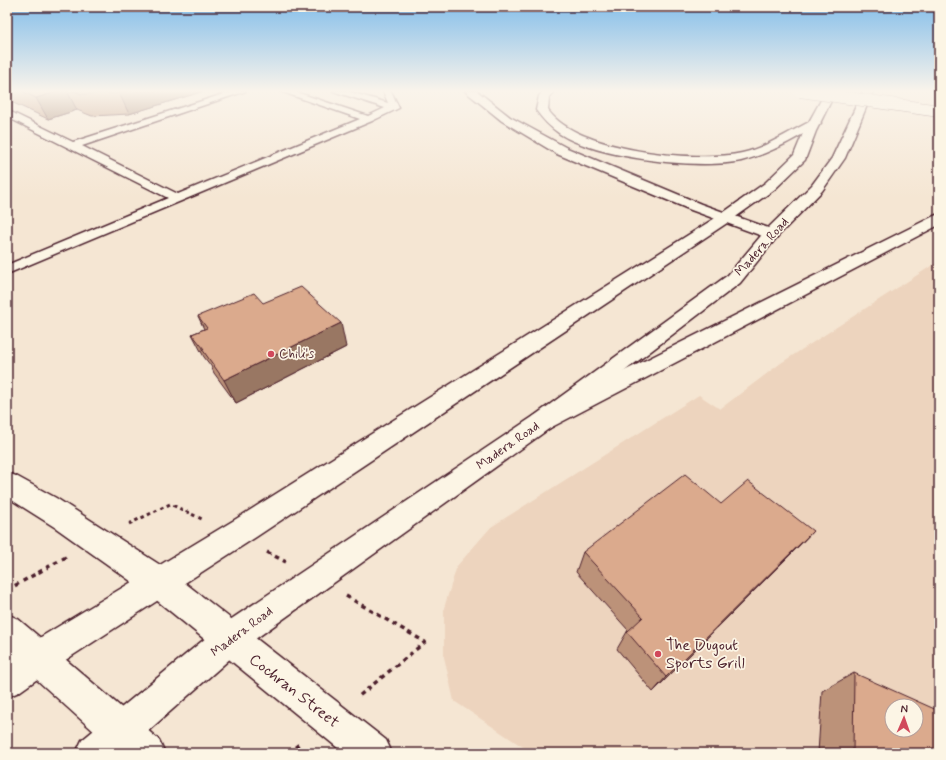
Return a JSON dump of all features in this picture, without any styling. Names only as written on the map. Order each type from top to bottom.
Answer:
[{"type":"main road","points":[[520,126],[562,151],[696,207],[771,234]]},
{"type":"main road","points":[[558,126],[563,130],[602,147],[661,158],[696,160],[740,157],[768,148],[808,126]]},
{"type":"main road","points":[[7,680],[38,658],[160,583],[725,218],[770,186],[800,157],[813,126]]},
{"type":"main road","name":"Madera Road","points":[[95,753],[134,742],[229,640],[542,422],[734,279],[771,234],[817,188],[838,158],[852,126]]},
{"type":"main road","points":[[542,422],[939,219]]},
{"type":"main road","name":"Cochran Street","points":[[7,484],[33,498],[79,527],[96,541],[160,583],[229,640],[373,753]]},
{"type":"main road","points":[[7,630],[134,742]]},
{"type":"lane","points":[[34,126],[177,198]]},
{"type":"lane","points":[[72,146],[132,126]]},
{"type":"lane","points":[[7,270],[177,198],[339,126]]},
{"type":"shaded area","points":[[939,261],[939,753],[532,753],[454,701],[444,657],[444,608],[457,566],[491,527],[699,395],[720,409],[781,363]]},
{"type":"building","points":[[301,287],[341,323],[224,380],[202,349],[204,349],[192,334],[207,328],[198,316],[254,293],[263,303]]},
{"type":"building","points":[[685,474],[721,504],[748,481],[813,531],[666,677],[627,632],[643,617],[583,552]]},
{"type":"building","points":[[854,673],[910,698],[884,698],[884,738],[924,738],[924,704],[939,711],[939,753],[853,753]]},
{"type":"place","name":"Chili's","points":[[271,354]]},
{"type":"place","name":"The Dugout Sports Grill","points":[[658,654]]}]
